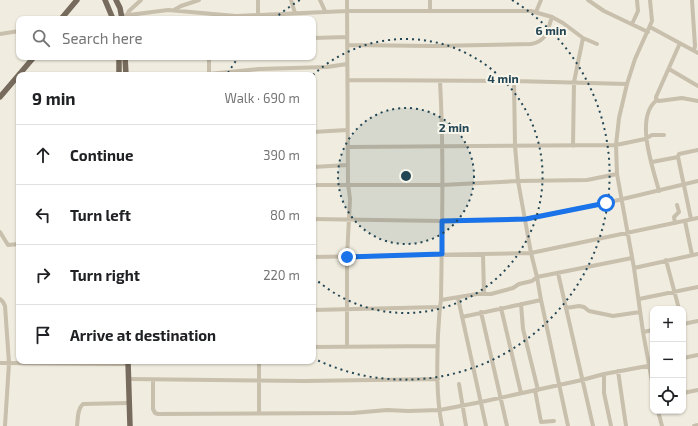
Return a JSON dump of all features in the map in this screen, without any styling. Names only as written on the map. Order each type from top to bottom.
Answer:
[{"type":"main road","points":[[64,16],[77,0]]},
{"type":"main road","points":[[69,16],[82,0]]},
{"type":"main road","points":[[105,0],[112,16]]},
{"type":"main road","points":[[116,0],[124,16]]},
{"type":"main road","points":[[17,72],[27,60]]},
{"type":"main road","points":[[21,72],[31,60]]},
{"type":"main road","points":[[118,60],[119,72]]},
{"type":"main road","points":[[125,60],[126,72]]},
{"type":"main road","points":[[0,92],[16,73]]},
{"type":"main road","points":[[0,97],[16,78]]},
{"type":"main road","points":[[127,364],[129,380],[129,426]]},
{"type":"main road","points":[[127,364],[127,403],[129,426]]},
{"type":"street","points":[[125,16],[141,0]]},
{"type":"street","points":[[174,10],[199,0]]},
{"type":"street","points":[[258,0],[258,15]]},
{"type":"street","points":[[291,0],[295,13]]},
{"type":"street","points":[[320,0],[325,11]]},
{"type":"street","points":[[347,0],[347,130],[348,184],[350,199],[347,257],[347,347]]},
{"type":"street","points":[[430,0],[430,10]]},
{"type":"street","points":[[536,12],[541,0]]},
{"type":"street","points":[[588,0],[604,11],[648,32]]},
{"type":"street","points":[[632,24],[638,11],[637,0]]},
{"type":"street","points":[[650,0],[652,15],[650,27],[635,59],[626,84],[619,118],[616,145],[617,174],[634,268],[643,332],[650,361]]},
{"type":"street","points":[[692,0],[696,19],[694,50]]},
{"type":"street","points":[[131,16],[174,10],[202,16]]},
{"type":"street","points":[[236,16],[325,11],[522,10],[536,12],[552,17],[563,23],[583,38],[598,44]]},
{"type":"street","points":[[347,45],[433,46],[531,44],[538,43],[545,38],[552,17]]},
{"type":"street","points":[[650,27],[698,52]]},
{"type":"street","points":[[0,34],[16,31]]},
{"type":"street","points":[[316,38],[347,37]]},
{"type":"street","points":[[573,146],[574,82],[583,38]]},
{"type":"street","points":[[659,191],[645,139],[646,118],[652,103],[656,100],[680,43]]},
{"type":"street","points":[[209,60],[209,72]]},
{"type":"street","points":[[229,72],[259,69],[327,67],[348,64]]},
{"type":"street","points":[[669,69],[698,86]]},
{"type":"street","points":[[348,80],[514,81],[626,84]]},
{"type":"street","points":[[440,80],[442,254],[438,379],[442,426]]},
{"type":"street","points":[[514,81],[515,146],[518,181],[531,253],[538,277],[541,300],[568,426]]},
{"type":"street","points":[[656,100],[682,98],[698,102]]},
{"type":"street","points":[[316,132],[347,130]]},
{"type":"street","points":[[348,147],[616,145],[645,139],[652,135],[664,135]]},
{"type":"street","points":[[652,162],[698,150]]},
{"type":"street","points":[[678,156],[691,219]]},
{"type":"street","points":[[316,167],[348,165]]},
{"type":"street","points":[[316,185],[442,185],[518,181],[587,180],[617,174]]},
{"type":"street","points":[[316,219],[350,218],[442,221],[526,219],[659,191],[698,181]]},
{"type":"street","points":[[675,223],[674,217],[679,212],[677,205]]},
{"type":"street","points":[[316,257],[531,253],[698,218]]},
{"type":"street","points":[[686,221],[692,255]]},
{"type":"street","points":[[0,232],[8,245],[16,244]]},
{"type":"street","points":[[634,268],[698,254]]},
{"type":"street","points":[[483,255],[484,293]]},
{"type":"street","points":[[441,300],[484,293],[491,294],[513,288],[519,284],[532,281],[538,277],[632,258]]},
{"type":"street","points":[[666,260],[677,306]]},
{"type":"street","points":[[558,273],[593,426]]},
{"type":"street","points":[[639,299],[698,287]]},
{"type":"street","points":[[458,298],[486,426]]},
{"type":"street","points":[[0,299],[5,306],[9,363],[2,420],[5,426]]},
{"type":"street","points":[[462,317],[541,300]]},
{"type":"street","points":[[521,304],[523,329],[537,390],[541,422],[554,421]]},
{"type":"street","points":[[566,308],[579,306],[584,307],[589,311],[613,316],[640,312]]},
{"type":"street","points":[[316,310],[440,307]]},
{"type":"street","points":[[501,308],[521,393]]},
{"type":"street","points":[[481,312],[507,426]]},
{"type":"street","points":[[686,323],[698,321]]},
{"type":"street","points":[[643,332],[650,331]]},
{"type":"street","points":[[316,347],[438,346]]},
{"type":"street","points":[[686,357],[698,355]]},
{"type":"street","points":[[0,363],[16,363]]},
{"type":"street","points":[[259,364],[259,413]]},
{"type":"street","points":[[153,380],[154,409],[158,414],[353,413],[387,410],[440,410],[650,365]]},
{"type":"street","points":[[618,371],[626,426]]},
{"type":"street","points":[[604,374],[604,393],[611,426]]},
{"type":"street","points":[[129,380],[438,379]]},
{"type":"street","points":[[459,384],[466,426]]},
{"type":"street","points":[[686,393],[698,391]]},
{"type":"street","points":[[77,426],[79,409],[83,404],[127,403]]},
{"type":"street","points":[[659,414],[662,426]]},
{"type":"street","points":[[694,426],[698,425]]},
{"type":"route","points":[[347,257],[442,254],[442,221],[526,219],[606,203]]}]
